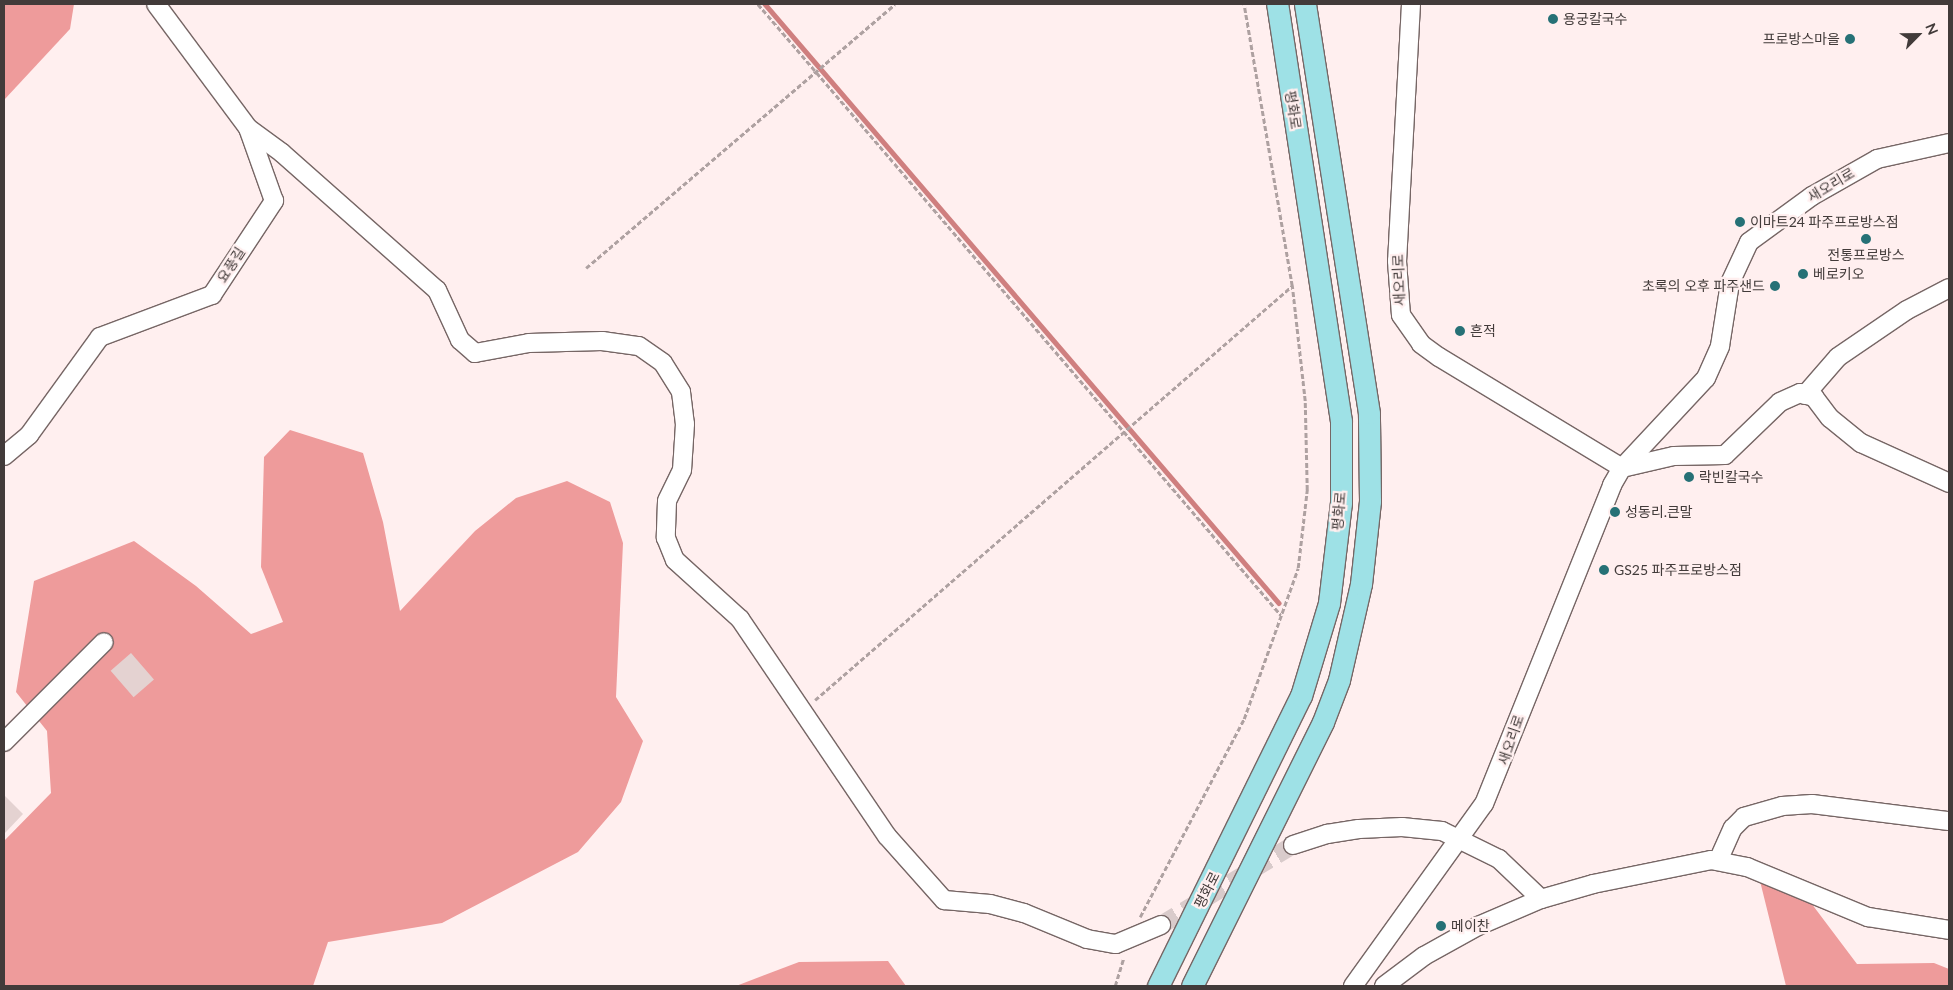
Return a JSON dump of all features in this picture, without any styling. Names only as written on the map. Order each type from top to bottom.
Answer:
[{"type":"main road","name":"평화로","points":[[1158,986],[1300,696],[1328,603],[1341,503],[1341,421],[1277,4]]},
{"type":"main road","name":"평화로","points":[[1192,986],[1323,722],[1346,656],[1362,575],[1371,493],[1369,413],[1305,4]]},
{"type":"street","name":"요풍길","points":[[4,456],[29,435],[100,337],[212,295],[274,201],[248,128],[156,4]]},
{"type":"street","name":"새오리로","points":[[1412,4],[1397,261],[1401,315],[1422,344],[1439,358],[1622,468]]},
{"type":"street","points":[[248,128],[282,153],[437,290],[460,340],[475,353],[529,343],[602,341],[639,346],[663,363],[681,392],[685,424],[682,470],[667,502],[666,538],[675,560],[740,619],[888,836],[944,900],[990,904],[1024,913],[1087,940],[1116,944],[1129,941],[1161,925]]},
{"type":"street","name":"새오리로","points":[[1353,986],[1460,839],[1498,776],[1527,694],[1622,468],[1706,378],[1720,346],[1730,283],[1749,242],[1784,214],[1869,163],[1907,150],[1949,143]]},
{"type":"street","points":[[1622,468],[1674,456],[1725,455],[1780,402],[1805,395],[1838,357],[1907,310],[1949,288]]},
{"type":"street","points":[[1805,395],[1814,398],[1830,418],[1861,442],[1949,483]]},
{"type":"street","points":[[4,742],[104,642]]},
{"type":"street","points":[[1718,861],[1733,828],[1744,817],[1782,806],[1812,804],[1949,821]]},
{"type":"street","points":[[1293,846],[1327,834],[1394,827],[1423,827],[1460,839],[1499,859],[1541,899]]},
{"type":"street","points":[[1384,986],[1424,956],[1478,926],[1541,899],[1593,884],[1718,861],[1747,867],[1868,917],[1949,930]]},
{"type":"path","points":[[758,4],[817,70],[1124,434],[1281,616]]},
{"type":"path","points":[[586,268],[895,4]]},
{"type":"path","points":[[1115,986],[1129,941],[1244,720],[1298,568],[1307,490],[1305,401],[1292,286],[1244,4]]},
{"type":"path","points":[[802,711],[1124,434],[1292,286]]},
{"type":"shaded area","points":[[4,4],[74,4],[70,29],[4,100]]},
{"type":"shaded area","points":[[290,430],[363,453],[383,522],[400,611],[475,531],[516,498],[567,481],[610,502],[623,543],[616,697],[643,741],[621,802],[578,852],[442,923],[328,942],[313,986],[4,986],[4,841],[51,793],[47,731],[16,692],[34,581],[134,541],[196,586],[251,634],[283,622],[261,567],[264,457]]},
{"type":"shaded area","points":[[1793,879],[1857,964],[1934,963],[1949,969],[1949,986],[1786,986],[1760,881]]},
{"type":"shaded area","points":[[888,961],[906,986],[736,986],[799,962]]},
{"type":"building","points":[[131,653],[154,679],[134,697],[111,671]]},
{"type":"building","points":[[4,795],[23,814],[4,834]]},
{"type":"waterway","points":[[765,4],[1279,603]]},
{"type":"tunnel","points":[[1161,925],[1293,845]]},
{"type":"place","name":"용궁칼국수","points":[[1553,19]]},
{"type":"place","name":"프로방스마을","points":[[1850,39]]},
{"type":"place","name":"이마트24 파주프로방스점","points":[[1740,222]]},
{"type":"place","name":"전통프로방스","points":[[1866,239]]},
{"type":"place","name":"베로키오","points":[[1803,274]]},
{"type":"place","name":"초록의 오후 파주샌드","points":[[1775,286]]},
{"type":"place","name":"흔적","points":[[1460,331]]},
{"type":"place","name":"락빈칼국수","points":[[1689,477]]},
{"type":"place","name":"성동리.큰말","points":[[1615,512]]},
{"type":"place","name":"GS25 파주프로방스점","points":[[1604,570]]},
{"type":"place","name":"메이찬","points":[[1441,926]]}]
